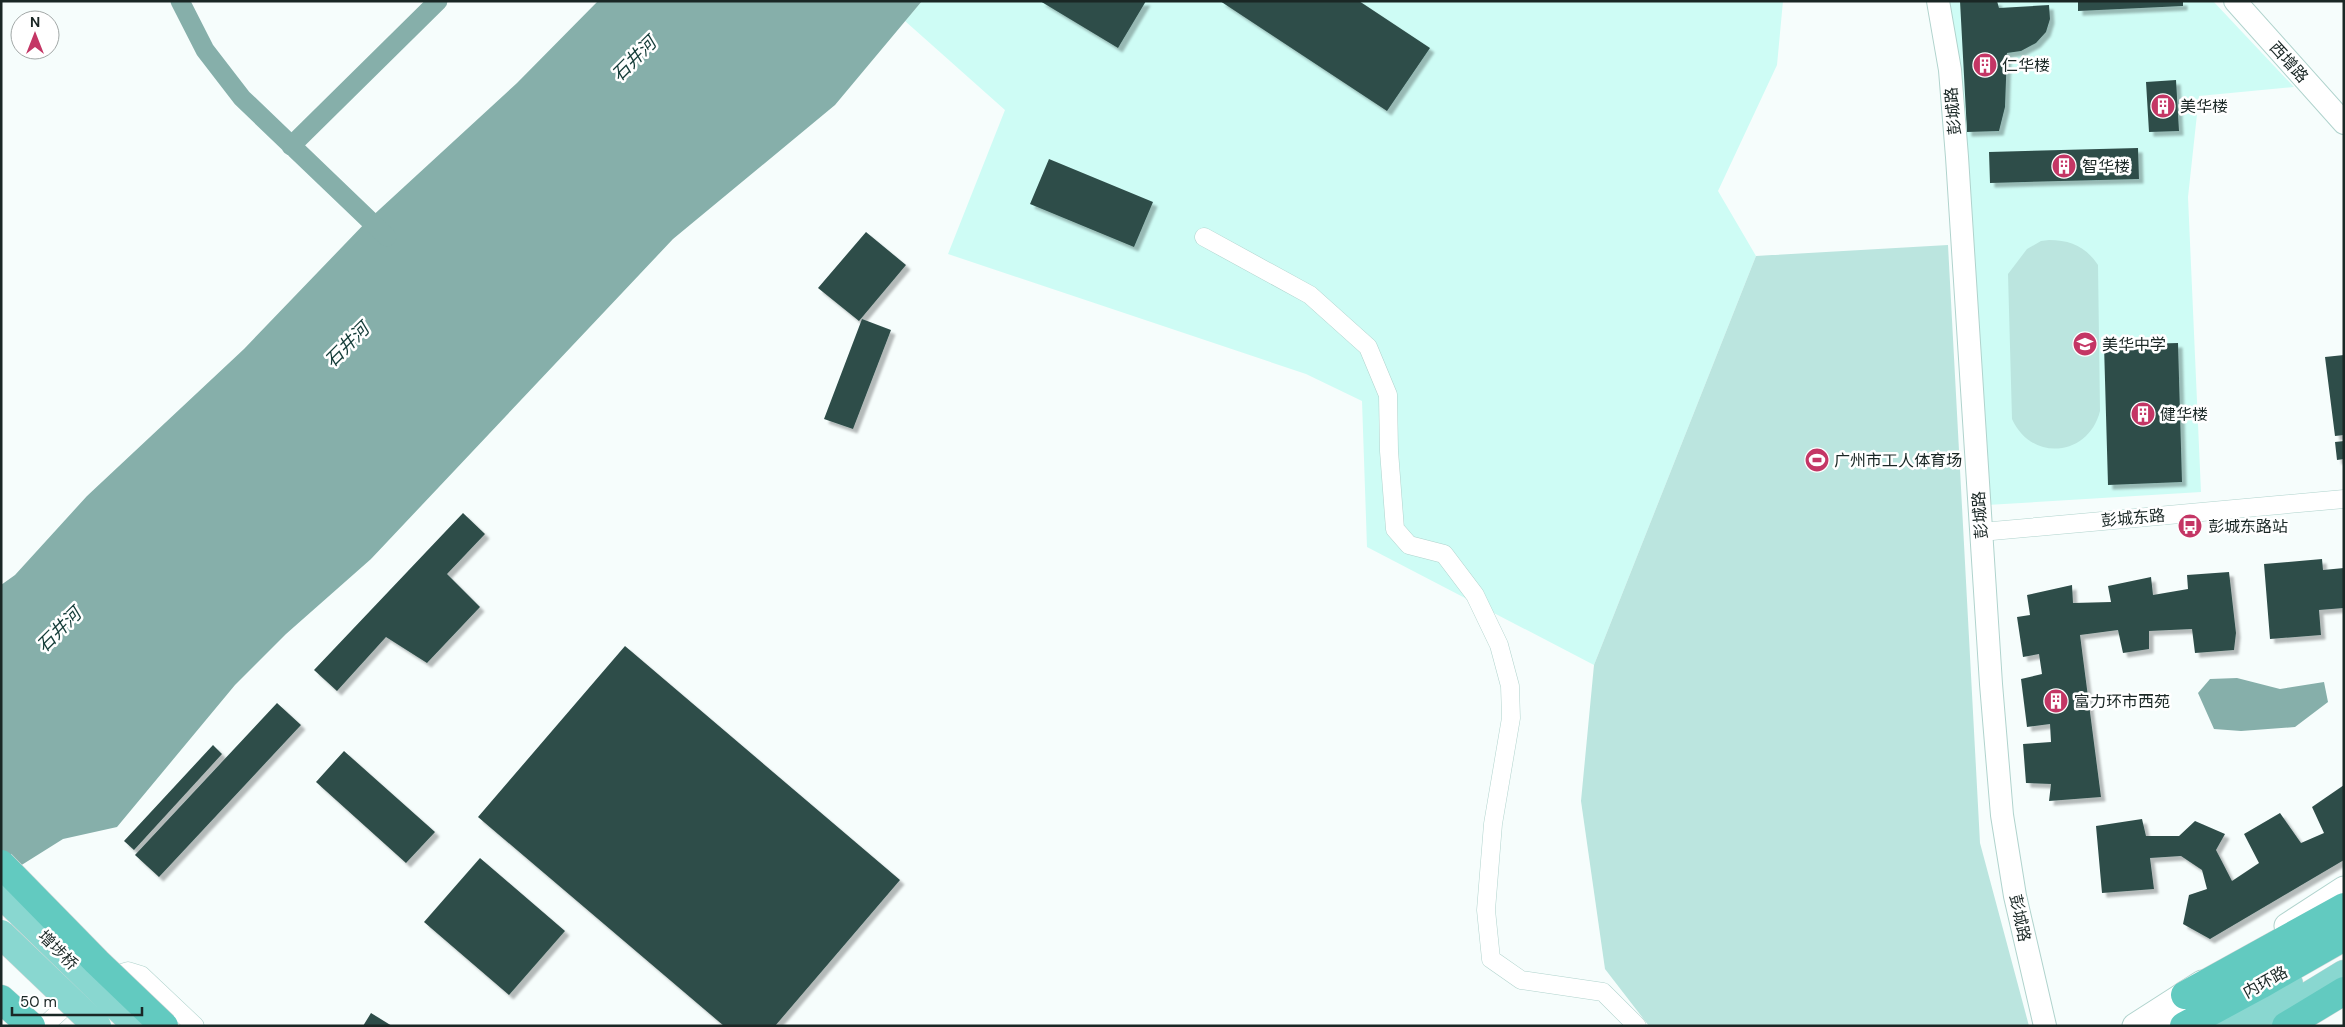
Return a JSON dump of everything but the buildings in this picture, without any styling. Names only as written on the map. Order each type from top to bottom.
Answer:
[{"type":"highway","points":[[1,864],[97,962],[164,1026]]},
{"type":"highway","points":[[2185,995],[2344,907]]},
{"type":"highway","name":"内环路","points":[[2184,1026],[2260,986],[2344,937]]},
{"type":"highway","points":[[2286,1026],[2344,991]]},
{"type":"highway","points":[[1,998],[31,1026]]},
{"type":"main road","points":[[2135,1026],[2344,889]]},
{"type":"main road","name":"增埗桥","points":[[1,894],[137,1026]]},
{"type":"main road","name":"增埗桥","points":[[1,934],[97,1026]]},
{"type":"main road","points":[[2215,1026],[2344,951]]},
{"type":"main road","points":[[2259,1026],[2344,974]]},
{"type":"main road","points":[[2312,1026],[2344,1006]]},
{"type":"street","name":"彭城路","points":[[1938,1],[1951,80],[2002,815],[2015,896],[2045,1026]]},
{"type":"street","name":"西增路","points":[[2235,1],[2344,123]]},
{"type":"street","points":[[1204,237],[1310,295],[1368,347],[1388,395],[1389,451],[1395,529],[1409,545],[1444,554],[1475,595],[1499,645],[1510,686],[1511,718],[1493,824],[1486,910],[1491,959],[1521,980],[1602,992],[1637,1026]]},
{"type":"street","name":"彭城东路","points":[[1981,532],[2344,499]]},
{"type":"street","points":[[2157,1026],[2344,922]]},
{"type":"street","points":[[44,1026],[84,990],[104,978],[128,971],[141,975],[195,1026]]},
{"type":"shaded area","points":[[922,1],[1783,1],[1777,65],[1718,191],[1756,256],[1594,665],[1367,547],[1362,401],[1306,374],[948,254],[1005,110],[905,21]]},
{"type":"shaded area","name":"美华中学","points":[[1949,1],[2213,1],[2294,87],[2199,96],[2188,197],[2201,492],[1987,505]]},
{"type":"shaded area","points":[[2041,241],[2064,241],[2083,249],[2098,265],[2100,411],[2094,426],[2084,437],[2073,445],[2059,448],[2046,448],[2033,443],[2021,433],[2012,419],[2008,274],[2027,249]]},
{"type":"shaded area","name":"广州市工人体育场","points":[[1948,245],[1980,843],[2029,1026],[1649,1026],[1605,969],[1581,801],[1594,665],[1756,256]]},
{"type":"water","name":"石井河","points":[[598,1],[922,1],[835,105],[673,239],[371,559],[286,634],[235,685],[117,827],[63,839],[20,866],[1,882],[1,585],[15,575],[87,496],[244,349],[368,220],[517,83]]},
{"type":"water","points":[[2237,678],[2280,689],[2324,682],[2328,702],[2295,727],[2241,731],[2214,729],[2198,693],[2210,679]]},
{"type":"waterway","points":[[180,1],[205,50],[242,98],[387,237]]},
{"type":"waterway","points":[[291,146],[438,1]]},
{"type":"place","name":"仁华楼","points":[[1985,65]]},
{"type":"place","name":"美华楼","points":[[2163,106]]},
{"type":"place","name":"智华楼","points":[[2064,166]]},
{"type":"place","name":"美华中学","points":[[2085,344]]},
{"type":"place","name":"健华楼","points":[[2143,414]]},
{"type":"place","name":"广州市工人体育场","points":[[1817,460]]},
{"type":"place","name":"彭城东路站","points":[[2190,526]]},
{"type":"place","name":"富力环市西苑","points":[[2056,701]]}]
